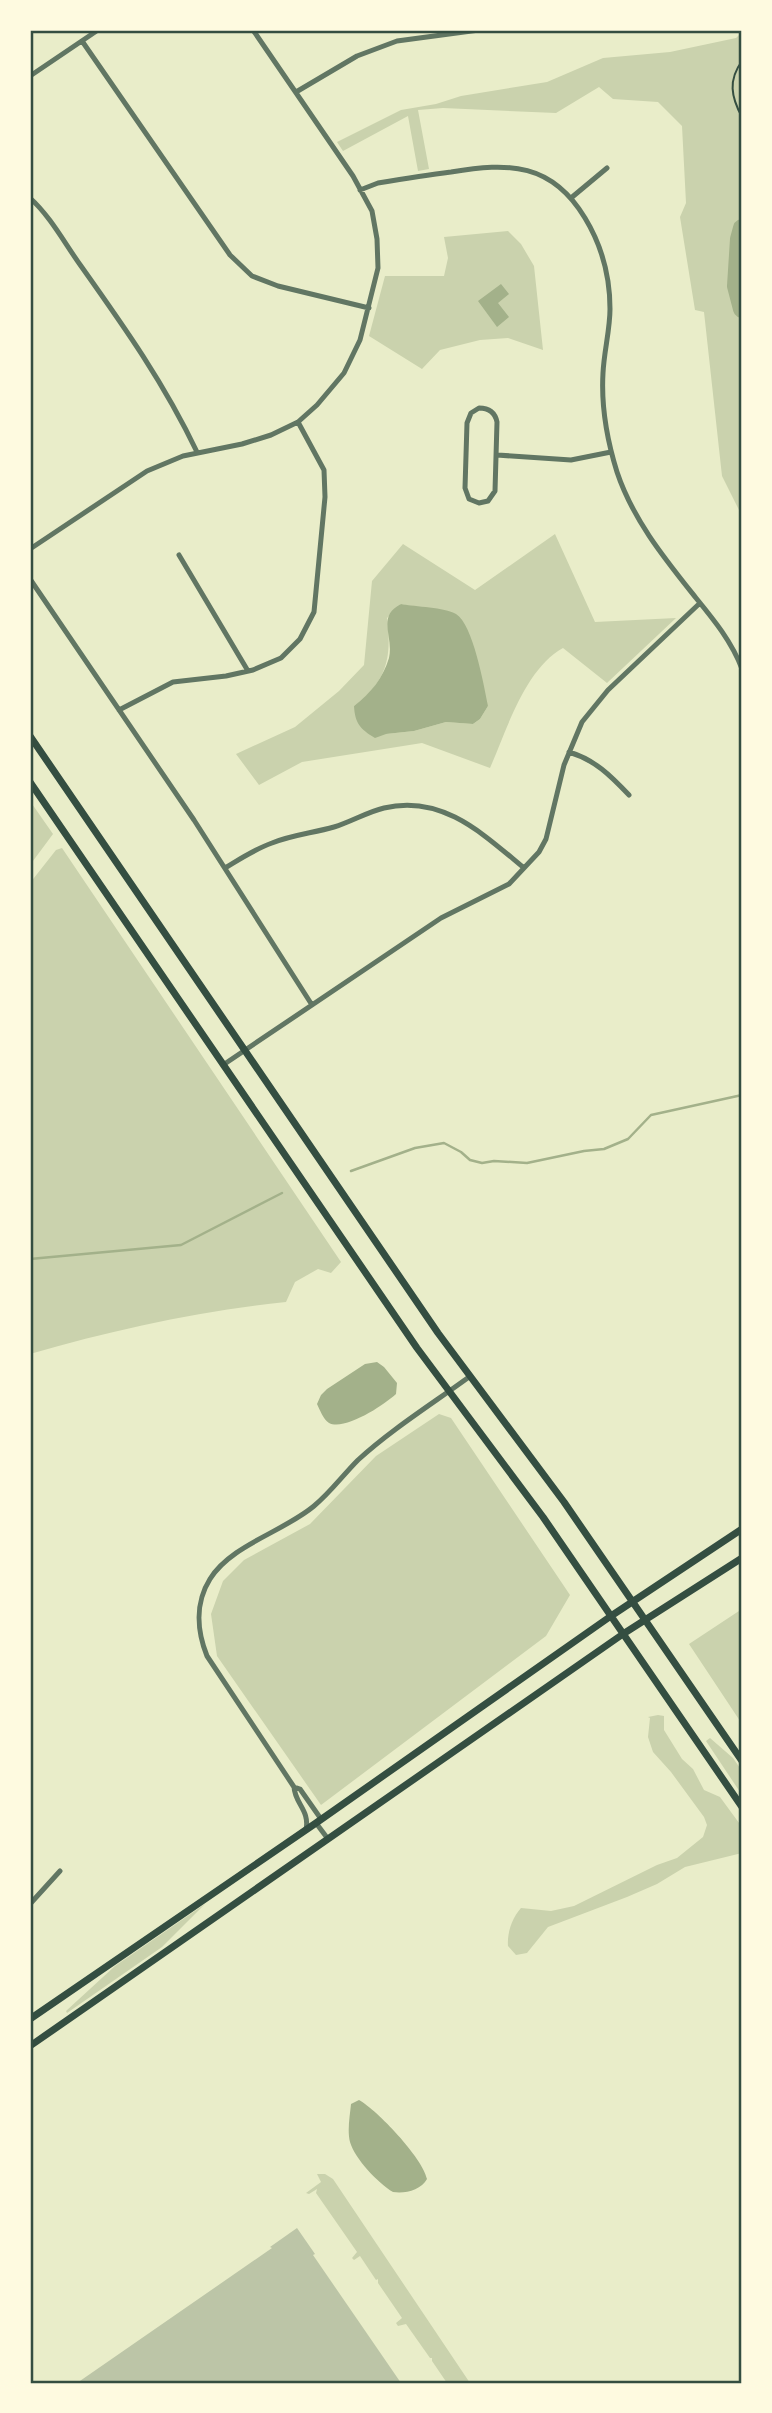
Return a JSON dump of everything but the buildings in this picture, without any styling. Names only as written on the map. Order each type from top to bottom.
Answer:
[{"type":"main road","points":[[30,736],[469,1377],[564,1502],[742,1761]]},
{"type":"main road","points":[[30,782],[448,1392],[543,1517],[742,1807]]},
{"type":"main road","points":[[30,2019],[611,1616],[742,1529]]},
{"type":"main road","points":[[30,2046],[623,1634],[742,1558]]},
{"type":"street","points":[[30,76],[98,30]]},
{"type":"street","points":[[30,550],[148,471],[183,456],[271,435],[298,422],[317,405],[344,373],[360,340],[377,268],[377,239],[372,211],[253,30]]},
{"type":"street","points":[[296,92],[358,56],[397,41],[478,30]]},
{"type":"street","points":[[82,41],[230,255],[252,276],[278,286],[369,308]]},
{"type":"street","points":[[360,190],[377,183],[495,166],[517,167],[537,173],[556,184],[571,198],[596,236],[610,287],[603,397],[611,452],[618,475],[642,526],[729,640],[742,669]]},
{"type":"street","points":[[571,198],[607,168]]},
{"type":"street","points":[[30,198],[51,223],[150,365],[197,453]]},
{"type":"street","points":[[489,409],[496,416],[497,454],[494,494],[484,503],[472,501],[465,488],[467,423],[474,410],[489,409]]},
{"type":"street","points":[[119,710],[173,682],[248,671],[281,658],[300,639],[314,612],[325,496],[324,470],[298,422]]},
{"type":"street","points":[[497,454],[571,460],[611,452]]},
{"type":"street","points":[[178,555],[248,671]]},
{"type":"street","points":[[30,579],[225,868],[312,1005]]},
{"type":"street","points":[[223,1065],[441,918],[509,884],[539,852],[546,839],[560,778],[582,722],[608,690],[700,603]]},
{"type":"street","points":[[569,752],[584,757],[605,770],[629,795]]},
{"type":"street","points":[[225,868],[269,844],[337,826],[377,810],[402,804],[449,812],[473,825],[524,868]]},
{"type":"street","points":[[306,1830],[307,1817],[294,1787],[215,1670],[202,1643],[198,1616],[200,1603],[211,1578],[234,1555],[313,1507],[373,1448],[469,1377]]},
{"type":"street","points":[[294,1787],[300,1789],[328,1839]]},
{"type":"street","points":[[30,1904],[60,1871]]},
{"type":"path","points":[[742,61],[735,72],[732,89],[742,117]]},
{"type":"shaded area","points":[[742,32],[742,516],[722,476],[704,312],[695,310],[680,217],[686,203],[682,126],[658,102],[613,99],[599,87],[556,113],[443,108],[418,110],[429,169],[418,171],[408,116],[343,151],[337,142],[401,110],[436,104],[461,96],[547,82],[603,58],[670,52],[736,38]]},
{"type":"shaded area","points":[[508,231],[521,244],[534,266],[543,350],[508,338],[480,340],[440,350],[422,369],[369,336],[385,276],[444,276],[448,258],[444,237]]},
{"type":"shaded area","points":[[501,284],[509,294],[498,303],[509,317],[497,327],[478,301]]},
{"type":"shaded area","points":[[555,534],[595,622],[676,618],[607,683],[563,648],[550,658],[538,670],[519,701],[490,768],[422,743],[302,762],[259,785],[236,754],[295,727],[339,691],[364,665],[372,581],[403,544],[475,590]],"holes":[[[401,604],[410,606],[488,706],[480,719],[473,724],[446,722],[414,731],[386,734],[354,706],[374,687],[385,668],[389,645],[387,618]]]},
{"type":"shaded area","points":[[401,604],[456,614],[468,630],[488,706],[480,719],[473,724],[446,722],[375,738],[359,725],[354,706],[380,679],[389,658],[389,615]]},
{"type":"shaded area","points":[[30,801],[53,834],[30,865]]},
{"type":"shaded area","points":[[62,848],[341,1262],[331,1273],[318,1269],[295,1282],[286,1302],[157,1322],[30,1354],[30,883],[56,850]]},
{"type":"shaded area","points":[[377,1362],[397,1383],[396,1394],[354,1420],[336,1425],[329,1423],[317,1404],[321,1395],[365,1364]]},
{"type":"shaded area","points":[[439,1414],[451,1418],[570,1595],[546,1636],[321,1805],[217,1656],[211,1614],[223,1581],[244,1560],[310,1524],[376,1456]]},
{"type":"shaded area","points":[[742,1609],[742,1724],[689,1644]]},
{"type":"shaded area","points":[[664,1716],[664,1730],[682,1759],[693,1769],[704,1790],[720,1797],[742,1827],[742,1853],[685,1867],[657,1884],[548,1927],[527,1953],[516,1955],[508,1946],[508,1936],[521,1908],[551,1911],[574,1906],[657,1865],[677,1858],[703,1837],[707,1825],[704,1817],[653,1752],[648,1737],[648,1717]]},
{"type":"shaded area","points":[[710,1738],[733,1758],[742,1771],[742,1795],[706,1741]]},
{"type":"shaded area","points":[[205,1904],[162,1947],[67,2013],[66,2011],[115,1966]]},
{"type":"shaded area","points":[[359,2100],[387,2124],[417,2159],[427,2179],[421,2186],[407,2192],[393,2192],[362,2163],[353,2149],[349,2133],[351,2104]]},
{"type":"shaded area","points":[[317,2174],[325,2174],[333,2179],[470,2383],[447,2383],[406,2324],[398,2326],[396,2323],[402,2318],[360,2256],[354,2260],[352,2258],[357,2252],[316,2193],[317,2189],[306,2193],[321,2182]]},
{"type":"waterway","points":[[742,228],[736,286],[742,309]]},
{"type":"waterway","points":[[351,1171],[415,1148],[444,1143],[470,1160],[482,1163],[527,1163],[604,1149],[628,1139],[651,1115],[742,1095]]},
{"type":"waterway","points":[[30,1259],[181,1245],[282,1193]]}]
